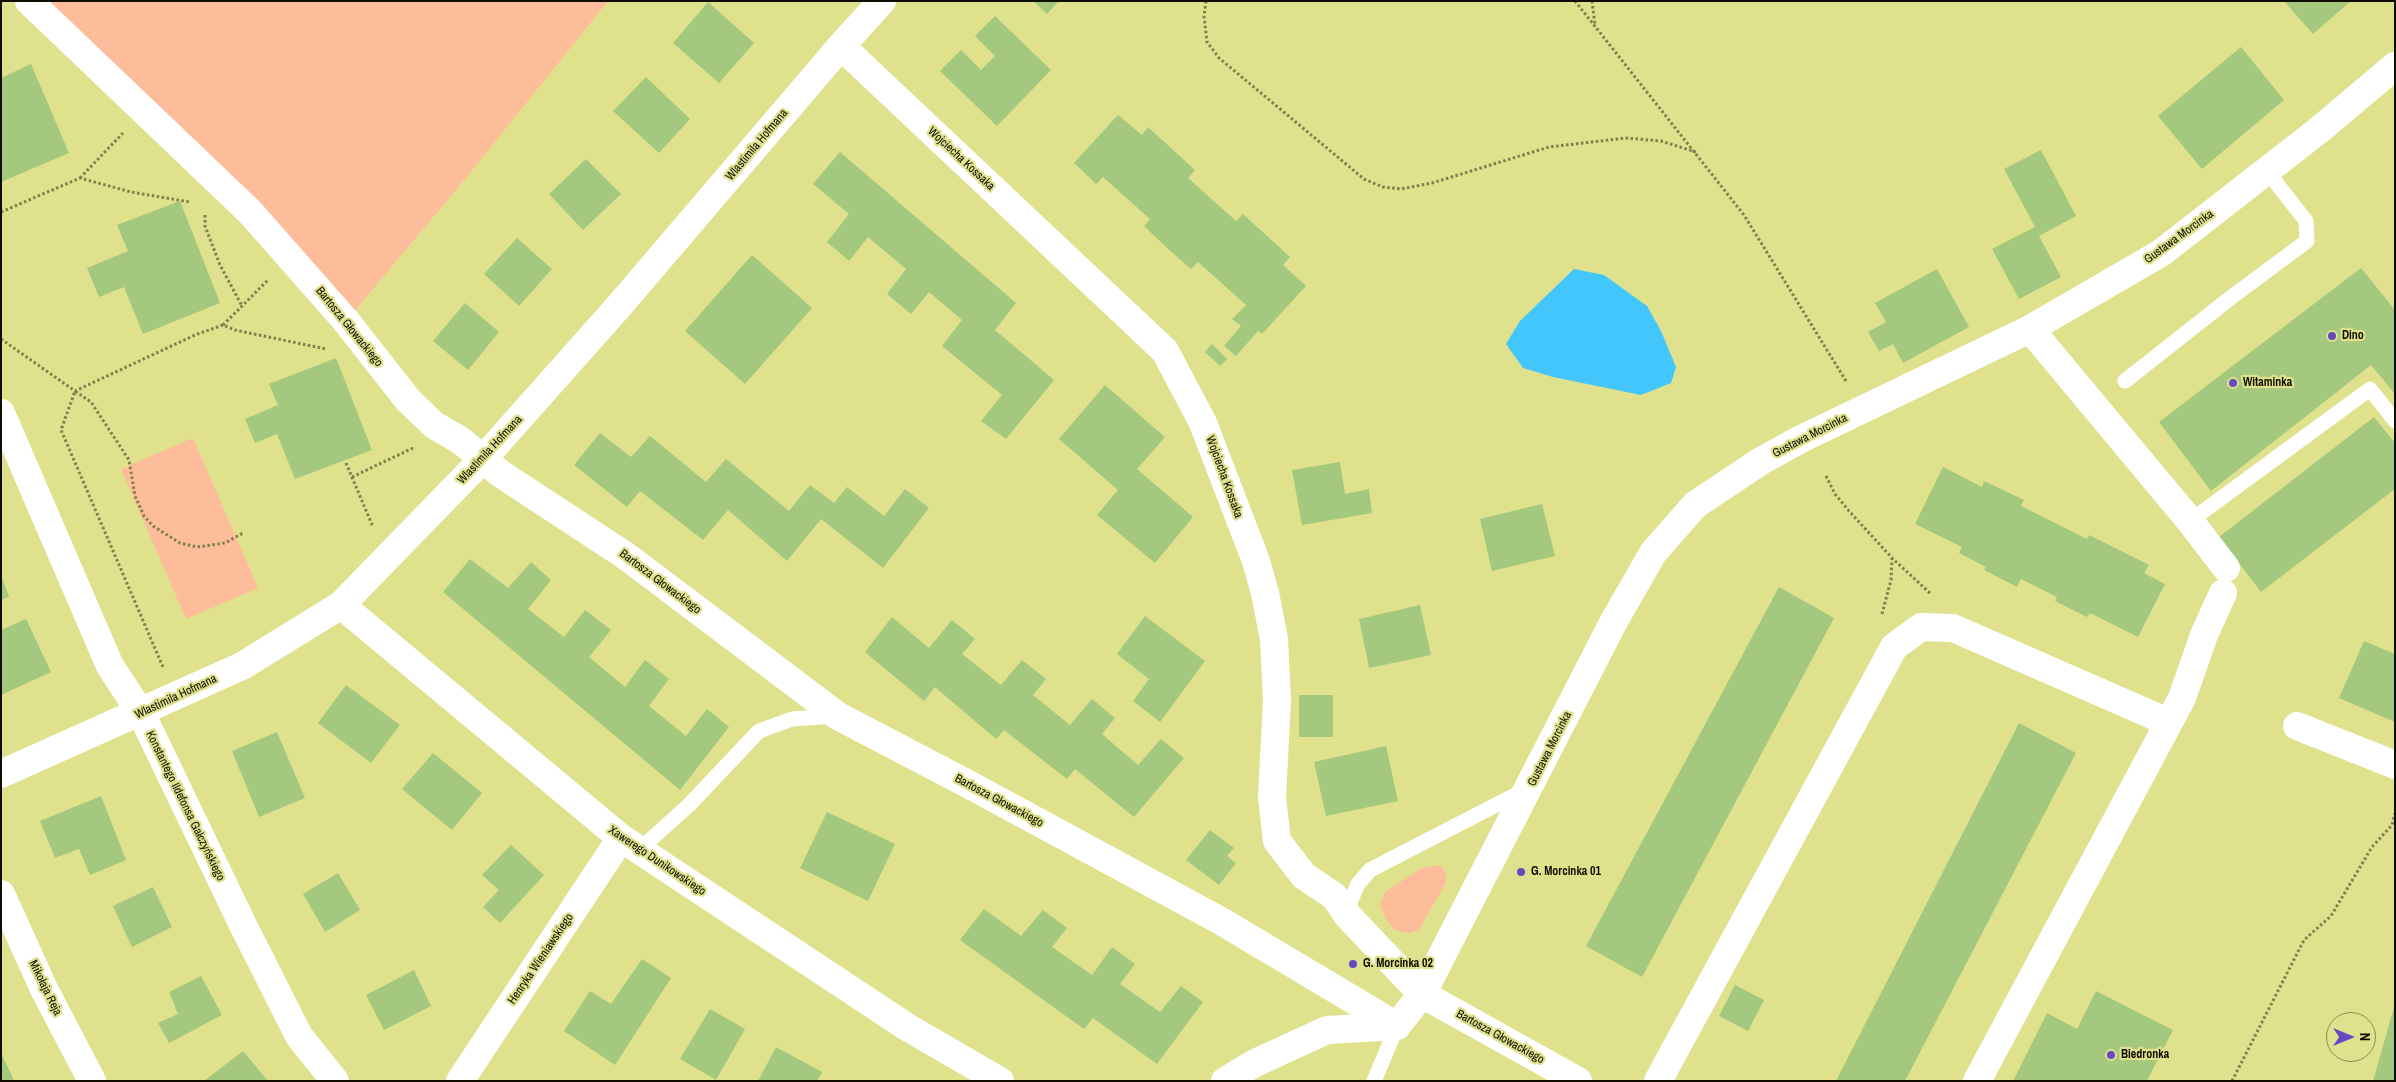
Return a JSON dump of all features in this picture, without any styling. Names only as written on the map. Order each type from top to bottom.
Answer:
[{"type":"street","name":"Bartosza Głowackiego","points":[[29,1],[250,212],[294,261],[414,406],[434,425],[460,440],[501,474],[626,556],[838,716],[968,784],[1220,921],[1397,1026]]},
{"type":"street","name":"Wlastimila Hofmana","points":[[1,774],[141,713],[242,666],[341,605],[483,459],[620,306],[841,46],[882,1]]},
{"type":"street","name":"Wojciecha Kossaka","points":[[841,46],[1165,351],[1203,423],[1256,561],[1265,593],[1274,639],[1276,691],[1272,797],[1277,841],[1304,876],[1334,896],[1348,916],[1422,994]]},
{"type":"street","name":"Gustawa Morcinka","points":[[1422,994],[1614,621],[1653,552],[1695,505],[1761,461],[1801,439],[2030,329],[2161,253],[2267,171],[2395,66]]},
{"type":"street","points":[[1977,1081],[2182,698],[2224,580],[2190,521],[2030,329]]},
{"type":"street","name":"Konstantego Ildefonsa Gałczyńskiego","points":[[1,413],[110,666],[141,713],[242,923],[299,1036],[335,1081]]},
{"type":"street","name":"Xawerego Dunikowskiego","points":[[341,605],[630,844],[907,1027],[1000,1081]]},
{"type":"street","points":[[1658,1081],[1894,646],[1921,627],[1954,628],[2168,722]]},
{"type":"street","points":[[2297,726],[2395,765]]},
{"type":"street","name":"Henryka Wieniawskiego","points":[[460,1081],[630,844]]},
{"type":"street","name":"Mikołaja Reja","points":[[1,894],[44,989],[92,1081]]},
{"type":"street","name":"Bartosza Głowackiego","points":[[1422,994],[1578,1081]]},
{"type":"street","points":[[1225,1081],[1251,1072],[1327,1030],[1397,1026],[1422,994]]},
{"type":"lane","points":[[2125,381],[2229,299],[2307,242],[2306,222],[2267,171]]},
{"type":"lane","points":[[2190,521],[2370,389],[2395,420]]},
{"type":"lane","points":[[630,844],[689,805],[758,731],[792,719],[838,716]]},
{"type":"lane","points":[[1348,916],[1351,900],[1358,884],[1370,870],[1530,787]]},
{"type":"lane","points":[[1374,1081],[1397,1026]]},
{"type":"path","points":[[1206,1],[1204,16],[1207,42],[1219,58],[1364,179],[1383,187],[1401,189],[1549,148],[1626,138],[1661,141],[1696,152]]},
{"type":"path","points":[[1575,1],[1744,215],[1841,371],[1860,411]]},
{"type":"path","points":[[1592,1],[1595,25]]},
{"type":"path","points":[[1,212],[80,178],[145,110]]},
{"type":"path","points":[[80,178],[131,192],[196,203]]},
{"type":"path","points":[[206,212],[205,226],[220,265],[242,306]]},
{"type":"path","points":[[182,693],[164,669],[61,430],[74,391],[195,335],[222,325],[276,272],[294,261]]},
{"type":"path","points":[[222,325],[235,330],[346,354],[374,357]]},
{"type":"path","points":[[1,339],[91,402],[130,460],[135,496],[144,516],[153,526],[180,543],[197,546],[225,544],[244,533]]},
{"type":"path","points":[[352,477],[430,439],[451,447],[460,440]]},
{"type":"path","points":[[346,464],[360,501],[376,532]]},
{"type":"path","points":[[1826,476],[1835,494],[1849,511],[1892,558],[1931,595]]},
{"type":"path","points":[[1881,620],[1891,580],[1892,558]]},
{"type":"path","points":[[2232,1081],[2304,940],[2331,916],[2372,847],[2392,825],[2395,813]]},
{"type":"shaded area","points":[[29,1],[608,1],[470,173],[346,321]]},
{"type":"shaded area","points":[[193,438],[258,588],[186,619],[121,469]]},
{"type":"shaded area","points":[[1440,865],[1446,873],[1446,882],[1419,930],[1409,933],[1395,930],[1386,920],[1380,904],[1385,892],[1422,868]]},
{"type":"water","points":[[1574,269],[1604,275],[1647,306],[1661,331],[1676,367],[1671,383],[1641,395],[1553,377],[1523,368],[1506,344],[1520,321]]},
{"type":"building","points":[[1033,1],[1059,1],[1047,14]]},
{"type":"building","points":[[2284,1],[2351,1],[2313,34]]},
{"type":"building","points":[[708,2],[754,43],[719,83],[673,43]]},
{"type":"building","points":[[995,16],[1051,70],[997,126],[940,71],[961,50],[981,70],[995,56],[975,36]]},
{"type":"building","points":[[2241,47],[2284,100],[2202,169],[2158,116]]},
{"type":"building","points":[[31,64],[69,153],[1,182],[1,78]]},
{"type":"building","points":[[646,77],[690,119],[659,153],[613,111]]},
{"type":"building","points":[[1118,115],[1142,135],[1148,127],[1195,170],[1188,178],[1236,221],[1243,214],[1290,257],[1283,265],[1306,286],[1262,334],[1258,331],[1236,356],[1224,346],[1241,326],[1232,319],[1246,305],[1198,262],[1191,269],[1167,248],[1144,226],[1150,219],[1103,177],[1096,184],[1074,163]]},
{"type":"building","points":[[2041,150],[2076,216],[2039,236],[2061,277],[2019,299],[1992,249],[2035,227],[2004,169]]},
{"type":"building","points":[[840,152],[1016,303],[995,330],[1054,380],[1006,439],[981,421],[1002,395],[942,346],[962,320],[929,292],[911,314],[887,294],[906,269],[868,237],[849,261],[827,242],[849,214],[813,184]]},
{"type":"building","points":[[586,159],[621,194],[583,230],[549,194]]},
{"type":"building","points":[[180,201],[220,303],[143,334],[124,287],[99,297],[87,268],[128,251],[117,225]]},
{"type":"building","points":[[517,238],[552,269],[519,306],[484,274]]},
{"type":"building","points":[[752,255],[812,308],[745,384],[685,331]]},
{"type":"building","points":[[2361,268],[2395,310],[2395,394],[2371,365],[2211,491],[2159,422]]},
{"type":"building","points":[[1937,269],[1969,327],[1903,363],[1893,344],[1879,351],[1868,332],[1886,322],[1875,303]]},
{"type":"building","points":[[465,303],[499,332],[468,370],[433,341]]},
{"type":"building","points":[[1212,344],[1227,359],[1220,366],[1205,352]]},
{"type":"building","points":[[336,358],[372,450],[295,479],[277,434],[255,443],[245,419],[278,405],[269,384]]},
{"type":"building","points":[[1105,385],[1165,437],[1137,469],[1193,517],[1155,563],[1097,515],[1118,490],[1059,439]]},
{"type":"building","points":[[2374,417],[2395,443],[2395,489],[2261,592],[2219,537]]},
{"type":"building","points":[[600,433],[631,457],[650,436],[706,482],[726,459],[789,511],[810,485],[834,503],[847,487],[884,516],[905,489],[929,508],[883,568],[821,519],[787,561],[728,510],[703,540],[640,491],[627,507],[574,465]]},
{"type":"building","points":[[1340,462],[1345,494],[1369,489],[1372,513],[1302,525],[1292,470]]},
{"type":"building","points":[[1943,467],[1982,487],[1984,481],[2024,500],[2021,506],[2087,539],[2089,535],[2149,565],[2144,573],[2165,584],[2138,637],[2090,613],[2087,617],[2055,601],[2057,597],[2021,579],[2017,587],[1984,570],[1986,567],[1959,553],[1962,547],[1915,524]]},
{"type":"building","points":[[1542,504],[1555,556],[1492,571],[1480,519]]},
{"type":"building","points":[[470,559],[508,588],[531,562],[551,580],[528,609],[564,637],[585,610],[611,630],[589,657],[625,687],[645,660],[669,679],[649,706],[686,736],[707,709],[729,727],[680,790],[443,592]]},
{"type":"building","points":[[1,575],[9,597],[1,600]]},
{"type":"building","points":[[1779,587],[1834,618],[1642,977],[1586,946]]},
{"type":"building","points":[[1420,605],[1431,655],[1369,668],[1359,619]]},
{"type":"building","points":[[1145,616],[1205,661],[1160,722],[1133,701],[1149,679],[1117,654]]},
{"type":"building","points":[[892,617],[929,648],[952,620],[975,639],[962,654],[1001,685],[1022,660],[1046,679],[1033,695],[1070,725],[1092,699],[1115,718],[1102,734],[1138,765],[1161,739],[1184,758],[1134,817],[1075,769],[1067,779],[1004,730],[996,739],[935,687],[924,701],[865,652]]},
{"type":"building","points":[[26,619],[51,672],[1,695],[1,630]]},
{"type":"building","points":[[2364,641],[2395,654],[2395,722],[2339,698]]},
{"type":"building","points":[[346,685],[400,725],[371,763],[318,723]]},
{"type":"building","points":[[1299,695],[1333,695],[1333,737],[1299,737]]},
{"type":"building","points":[[2019,723],[2076,753],[1905,1081],[1836,1081]]},
{"type":"building","points":[[277,732],[305,798],[259,817],[232,751]]},
{"type":"building","points":[[1386,746],[1398,801],[1326,816],[1314,762]]},
{"type":"building","points":[[433,753],[482,793],[452,830],[402,789]]},
{"type":"building","points":[[101,796],[126,860],[90,875],[79,849],[55,858],[40,821]]},
{"type":"building","points":[[827,812],[895,844],[868,901],[800,868]]},
{"type":"building","points":[[1210,830],[1234,848],[1227,856],[1236,863],[1219,885],[1186,860]]},
{"type":"building","points":[[511,845],[544,875],[500,923],[483,907],[499,890],[482,875]]},
{"type":"building","points":[[338,873],[360,910],[325,932],[303,894]]},
{"type":"building","points":[[153,887],[172,927],[132,947],[113,906]]},
{"type":"building","points":[[984,909],[1021,936],[1043,910],[1067,928],[1052,947],[1092,975],[1112,947],[1135,964],[1120,984],[1160,1012],[1181,986],[1203,1002],[1157,1064],[1093,1018],[1084,1029],[960,940]]},
{"type":"building","points":[[642,959],[671,978],[615,1065],[564,1031],[590,991],[611,1004]]},
{"type":"building","points":[[414,970],[431,1006],[384,1030],[366,995]]},
{"type":"building","points":[[201,976],[222,1015],[169,1043],[158,1023],[178,1014],[169,992]]},
{"type":"building","points":[[1735,985],[1764,1000],[1748,1031],[1719,1016]]},
{"type":"building","name":"Biedronka","points":[[2096,991],[2173,1030],[2147,1081],[2013,1081],[2047,1013],[2077,1029]]},
{"type":"building","points":[[2394,1007],[2395,1081],[2373,1081]]},
{"type":"building","points":[[710,1009],[745,1029],[716,1080],[680,1059]]},
{"type":"building","points":[[776,1047],[822,1072],[817,1081],[758,1081]]},
{"type":"building","points":[[243,1051],[268,1081],[204,1081]]},
{"type":"building","points":[[1,1053],[13,1078],[14,1081],[1,1081]]},
{"type":"place","name":"Dino","points":[[2332,336]]},
{"type":"place","name":"Witaminka","points":[[2233,383]]},
{"type":"place","name":"G. Morcinka 01","points":[[1521,872]]},
{"type":"place","name":"G. Morcinka 02","points":[[1353,964]]},
{"type":"place","name":"Biedronka","points":[[2111,1055]]}]
